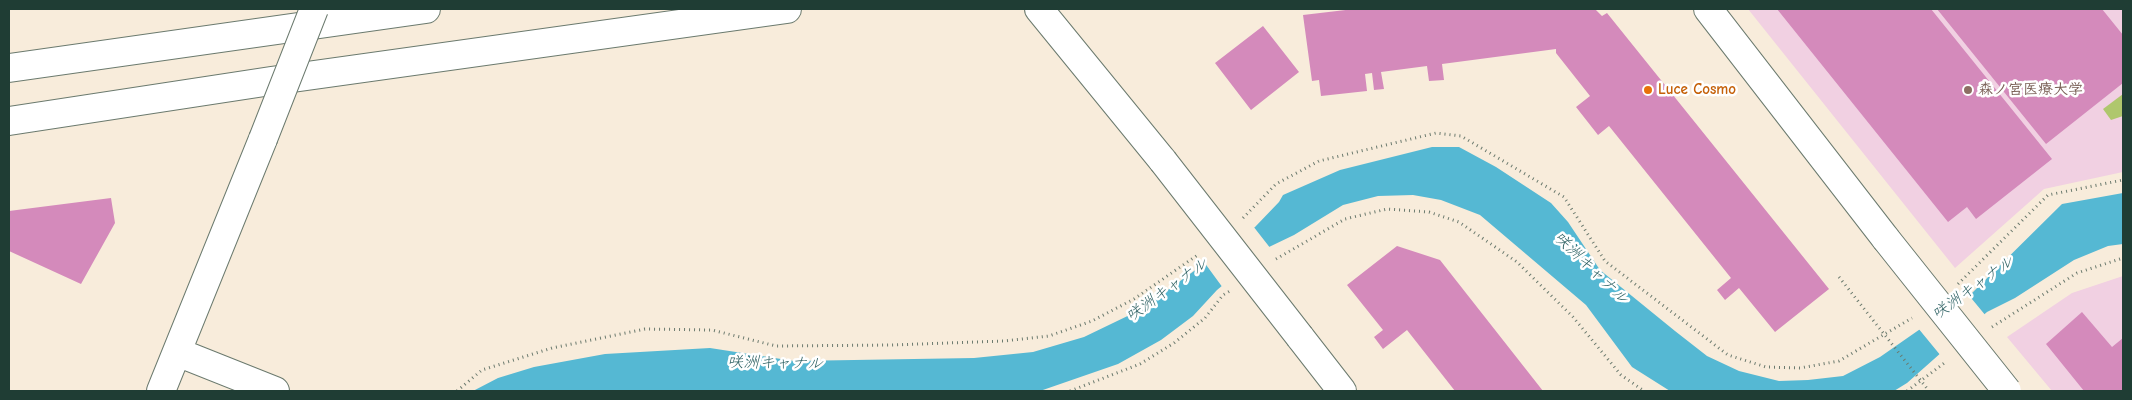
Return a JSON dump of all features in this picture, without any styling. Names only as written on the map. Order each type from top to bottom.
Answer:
[{"type":"street","points":[[162,391],[264,139],[314,9]]},
{"type":"street","points":[[9,68],[426,9]]},
{"type":"street","points":[[9,121],[271,81],[787,9]]},
{"type":"street","points":[[1708,9],[1886,239],[2007,391]]},
{"type":"street","points":[[1044,15],[1163,162],[1342,391]]},
{"type":"street","points":[[177,352],[275,391]]},
{"type":"path","points":[[1241,220],[1276,184],[1319,161],[1436,134],[1461,136],[1564,197],[1605,261],[1728,355],[1766,367],[1800,368],[1839,361],[1916,315]]},
{"type":"path","points":[[1955,286],[2048,195],[2123,180]]},
{"type":"path","points":[[1271,262],[1345,219],[1387,209],[1429,212],[1458,222],[1517,262],[1574,317],[1621,375],[1644,391]]},
{"type":"path","points":[[458,391],[482,370],[552,348],[645,329],[712,330],[776,346],[910,345],[1004,341],[1049,336],[1092,320],[1134,299],[1204,250]]},
{"type":"path","points":[[1988,330],[2077,273],[2123,258]]},
{"type":"path","points":[[1839,277],[1929,391]]},
{"type":"path","points":[[1070,391],[1140,364],[1174,343],[1205,318],[1223,295],[1231,290]]},
{"type":"path","points":[[1907,391],[1951,358]]},
{"type":"shaded area","name":"森ノ宮医療大学","points":[[1748,9],[2123,9],[2123,172],[2044,189],[1955,268]]},
{"type":"shaded area","points":[[2123,276],[2123,391],[2052,391],[2007,337],[2072,293]]},
{"type":"green space","points":[[2123,94],[2123,116],[2111,120],[2103,109]]},
{"type":"water","name":"咲洲キャナル","points":[[1432,147],[1459,147],[1496,167],[1551,203],[1568,222],[1600,270],[1707,356],[1739,371],[1779,381],[1843,376],[1880,357],[1972,293],[2062,204],[2123,193],[2123,244],[2108,246],[2074,260],[2015,298],[1987,312],[1907,383],[1894,391],[1670,391],[1632,367],[1586,305],[1480,215],[1441,200],[1413,195],[1378,196],[1343,205],[1294,235],[1269,247],[1217,290],[1193,316],[1161,340],[1118,364],[1040,391],[473,391],[498,378],[534,367],[605,354],[710,348],[794,361],[974,358],[1033,352],[1084,337],[1140,310],[1255,227],[1279,202],[1283,195],[1340,170]]},
{"type":"pier","points":[[1253,226],[1271,249],[1223,288],[1204,262]]},
{"type":"pier","points":[[1967,293],[1986,316],[1941,356],[1918,328]]},
{"type":"building","points":[[1354,9],[1595,9],[1602,16],[1607,13],[1829,289],[1775,332],[1739,288],[1725,300],[1717,290],[1731,278],[1609,126],[1598,135],[1576,107],[1590,96],[1556,53],[1556,49],[1442,64],[1444,80],[1429,81],[1427,66],[1381,72],[1384,89],[1374,90],[1372,73],[1365,74],[1367,91],[1321,96],[1319,80],[1312,81],[1303,15]]},
{"type":"building","points":[[1777,9],[1931,9],[2052,159],[1976,219],[1967,207],[1948,222]]},
{"type":"building","points":[[1937,9],[2102,9],[2123,35],[2123,83],[2046,144]]},
{"type":"building","points":[[1263,26],[1299,72],[1251,110],[1215,63]]},
{"type":"building","points":[[111,198],[115,223],[81,284],[9,251],[9,211]]},
{"type":"building","points":[[1397,246],[1440,260],[1543,391],[1455,391],[1407,330],[1383,349],[1374,337],[1383,330],[1347,285]]},
{"type":"building","points":[[2082,312],[2112,347],[2123,338],[2123,391],[2084,391],[2046,344]]},
{"type":"place","name":"Luce Cosmo","points":[[1648,90]]},
{"type":"place","name":"森ノ宮医療大学","points":[[1968,90]]}]
